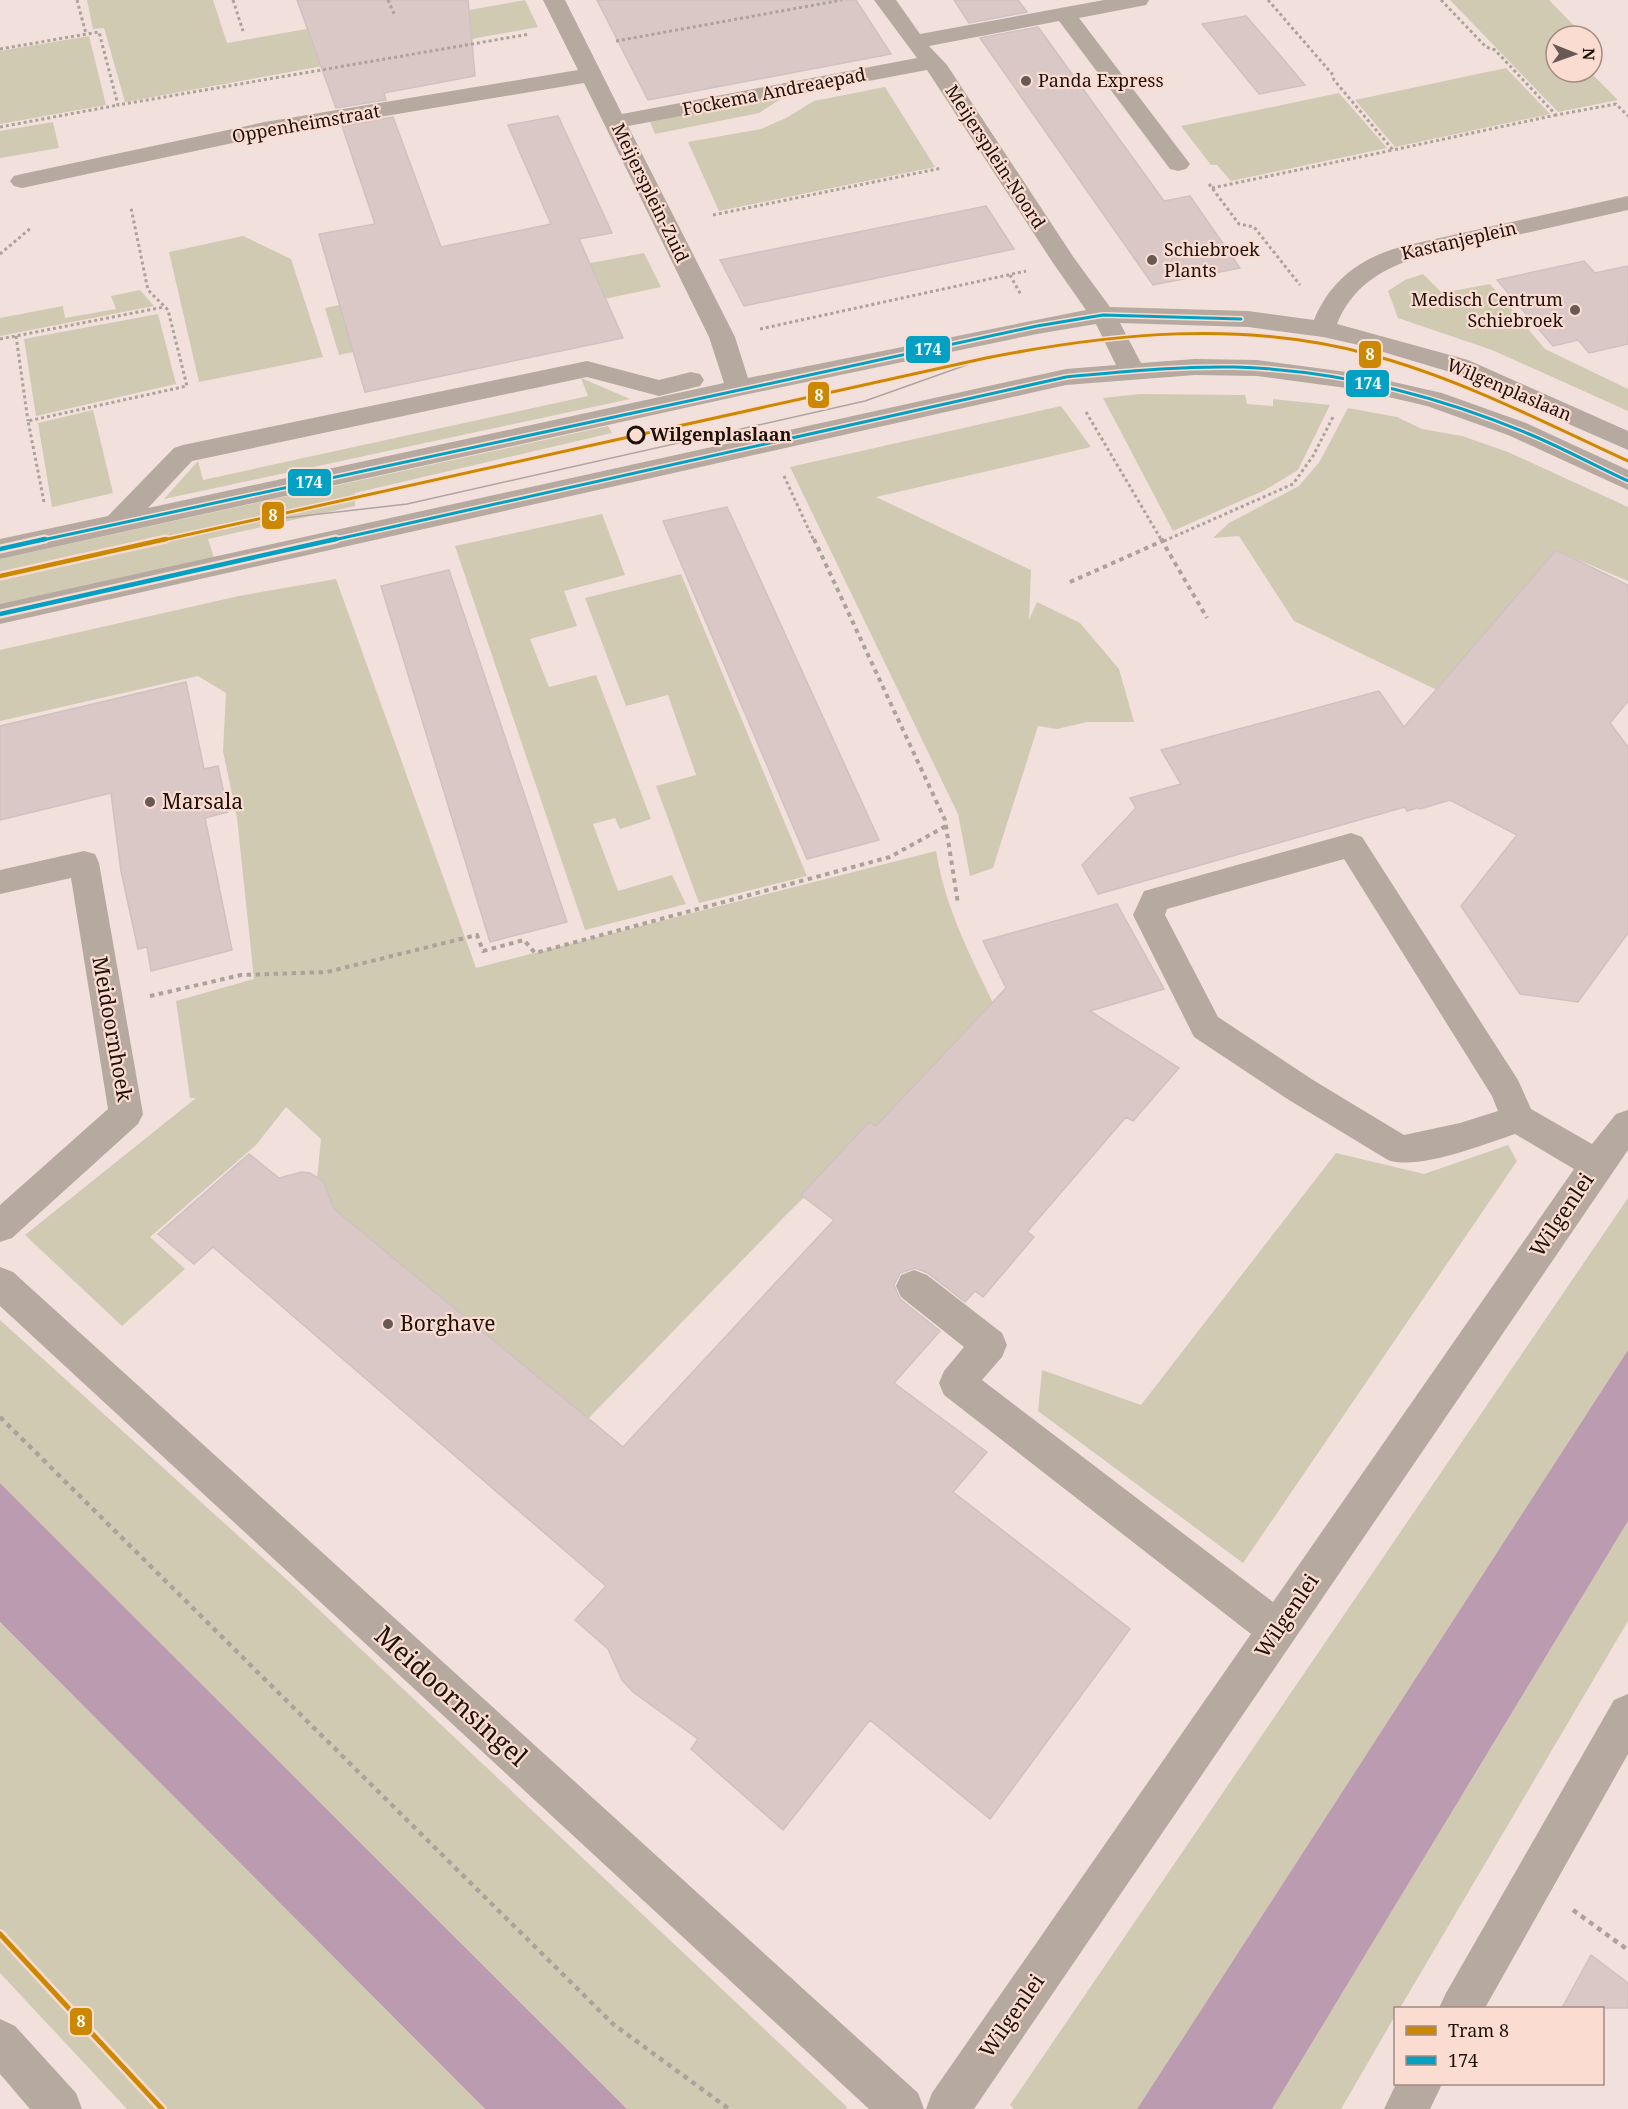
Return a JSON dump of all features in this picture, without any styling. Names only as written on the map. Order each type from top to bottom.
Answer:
[{"type":"street","name":"Meijersplein-Zuid","points":[[554,0],[722,337],[737,380]]},
{"type":"street","name":"Meijersplein-Noord","points":[[885,0],[914,42],[933,62],[1065,263],[1103,315]]},
{"type":"street","points":[[914,42],[1138,0]]},
{"type":"street","points":[[1065,14],[1178,164]]},
{"type":"street","name":"Fockema Andreaepad","points":[[615,122],[933,62]]},
{"type":"street","name":"Oppenheimstraat","points":[[22,181],[265,129],[591,75]]},
{"type":"street","name":"Kastanjeplein","points":[[1327,317],[1351,281],[1381,261],[1408,252],[1628,203]]},
{"type":"street","points":[[1103,315],[1123,350],[1131,371]]},
{"type":"street","name":"Wilgenplaslaan","points":[[0,549],[737,380],[1103,315],[1248,319],[1327,317],[1367,339],[1459,366],[1628,441]]},
{"type":"street","name":"Wilgenplaslaan","points":[[0,614],[1066,376],[1195,367],[1257,368],[1354,381],[1433,399],[1517,429],[1628,481]]},
{"type":"street","name":"Wilgenplaslaan","points":[[116,524],[183,454],[587,369],[659,388],[737,380]]},
{"type":"street","points":[[1518,1119],[1460,1138],[1400,1150],[1300,1090],[1206,1027],[1149,915],[1155,900],[1351,845],[1506,1090],[1518,1119],[1597,1164]]},
{"type":"street","name":"Meidoornhoek","points":[[0,882],[84,863],[126,1114],[0,1227]]},
{"type":"street","name":"Wilgenlei","points":[[948,2109],[1597,1164],[1628,1124]]},
{"type":"street","name":"Meidoornsingel","points":[[0,1283],[902,2109]]},
{"type":"street","points":[[914,1286],[989,1345],[957,1383],[1277,1630]]},
{"type":"street","points":[[1462,2007],[1628,1714]]},
{"type":"street","points":[[0,2041],[60,2109]]},
{"type":"street","points":[[1406,2109],[1419,2085]]},
{"type":"path","points":[[77,0],[86,34]]},
{"type":"path","points":[[233,0],[243,32]]},
{"type":"path","points":[[388,0],[395,16]]},
{"type":"path","points":[[578,48],[842,0]]},
{"type":"path","points":[[1268,0],[1333,75],[1334,80],[1393,150]]},
{"type":"path","points":[[1441,0],[1486,47],[1495,50],[1556,115]]},
{"type":"path","points":[[0,127],[567,27]]},
{"type":"path","points":[[0,49],[99,32],[118,105]]},
{"type":"path","points":[[1212,188],[1616,104],[1628,116]]},
{"type":"path","points":[[1178,164],[1196,168],[1239,224],[1254,227],[1327,317]]},
{"type":"path","points":[[714,215],[942,168]]},
{"type":"path","points":[[28,421],[187,386],[168,310],[148,290],[131,208]]},
{"type":"path","points":[[0,254],[32,227]]},
{"type":"path","points":[[722,337],[1065,263]]},
{"type":"path","points":[[1010,275],[1037,326]]},
{"type":"path","points":[[0,339],[165,307]]},
{"type":"path","points":[[16,336],[28,421],[51,538]]},
{"type":"path","points":[[1066,376],[1207,618]]},
{"type":"path","points":[[1070,582],[1293,484],[1313,456],[1354,381]]},
{"type":"path","points":[[769,443],[946,826],[957,903]]},
{"type":"path","points":[[108,1006],[241,975],[327,972],[477,935],[483,951],[524,940],[535,952],[890,857],[946,826]]},
{"type":"path","points":[[0,1417],[613,2024],[729,2109]]},
{"type":"path","points":[[1533,1880],[1628,1950]]},
{"type":"shaded area","points":[[87,0],[213,0],[227,43],[381,16],[385,25],[525,0],[538,27],[125,102],[104,28],[93,29]]},
{"type":"shaded area","points":[[1450,0],[1549,0],[1572,24],[1544,24],[1544,84],[1602,84],[1618,100],[1558,112]]},
{"type":"shaded area","points":[[89,36],[106,105],[0,124],[0,51]]},
{"type":"shaded area","points":[[1506,68],[1550,114],[1395,147],[1355,100]]},
{"type":"shaded area","points":[[885,87],[935,167],[719,211],[688,142],[761,129],[786,118],[814,101]]},
{"type":"shaded area","points":[[790,93],[759,113],[655,134],[650,122]]},
{"type":"shaded area","points":[[1339,93],[1387,148],[1231,181],[1217,165],[1211,165],[1181,126]]},
{"type":"shaded area","points":[[53,122],[59,148],[0,158],[0,131]]},
{"type":"shaded area","points":[[243,236],[291,259],[323,357],[199,382],[169,252]]},
{"type":"shaded area","points":[[644,253],[661,287],[339,355],[325,308],[490,274],[494,281]]},
{"type":"shaded area","points":[[1423,274],[1442,293],[1490,284],[1545,349],[1628,389],[1628,411],[1492,350],[1398,318],[1388,291],[1405,280]]},
{"type":"shaded area","points":[[140,290],[154,306],[0,336],[0,318],[63,306],[65,318],[116,309],[111,296]]},
{"type":"shaded area","points":[[158,314],[176,384],[36,416],[24,339]]},
{"type":"shaded area","points":[[581,378],[630,399],[164,499],[198,461],[203,480],[588,396]]},
{"type":"shaded area","points":[[1140,394],[1245,395],[1247,404],[1273,406],[1273,399],[1330,405],[1298,470],[1265,490],[1173,531],[1103,398]]},
{"type":"shaded area","points":[[1061,406],[1091,447],[876,497],[1031,570],[1029,620],[1037,602],[1080,623],[1119,669],[1134,722],[1087,722],[1057,729],[1038,726],[993,868],[970,876],[958,814],[790,467]]},
{"type":"shaded area","points":[[1348,408],[1397,417],[1422,429],[1462,436],[1508,452],[1628,507],[1628,581],[1567,555],[1441,692],[1294,621],[1239,536],[1213,538],[1229,523],[1299,486],[1320,461]]},
{"type":"shaded area","points":[[93,410],[113,493],[52,507],[38,423]]},
{"type":"shaded area","points":[[608,426],[612,433],[355,493],[355,506],[208,539],[214,558],[0,606],[0,559]]},
{"type":"shaded area","points":[[602,514],[625,575],[564,591],[577,626],[530,639],[549,687],[596,675],[651,819],[620,829],[615,818],[593,824],[618,891],[672,875],[686,904],[585,930],[455,546]]},
{"type":"shaded area","points":[[681,574],[807,876],[699,903],[656,786],[696,775],[668,695],[626,706],[585,598]]},
{"type":"shaded area","points":[[336,579],[476,968],[936,851],[952,912],[996,1009],[786,1215],[584,1423],[314,1208],[321,1139],[286,1107],[256,1145],[150,1237],[185,1269],[122,1326],[25,1235],[196,1098],[190,1098],[176,1001],[254,979],[237,818],[223,751],[226,693],[198,676],[0,721],[0,650],[239,596]]},
{"type":"shaded area","points":[[1508,1145],[1517,1161],[1243,1563],[1038,1411],[1042,1370],[1141,1405],[1336,1153],[1424,1174]]},
{"type":"shaded area","points":[[1628,1198],[1628,1350],[1137,2109],[1014,2109],[1010,2105]]},
{"type":"shaded area","points":[[0,1320],[297,1589],[847,2107],[846,2109],[627,2109],[0,1483]]},
{"type":"shaded area","points":[[1628,1350],[1628,1521],[1272,2109],[1137,2109]]},
{"type":"shaded area","points":[[0,1483],[627,2109],[485,2109],[0,1622]]},
{"type":"shaded area","points":[[1628,1521],[1628,1621],[1401,2007],[1394,2007],[1394,2018],[1341,2109],[1272,2109]]},
{"type":"shaded area","points":[[0,1622],[485,2109],[127,2109],[0,1973]]},
{"type":"building","points":[[297,0],[468,0],[475,76],[384,93],[386,100],[336,108]]},
{"type":"building","points":[[597,0],[856,0],[891,54],[648,100]]},
{"type":"building","points":[[954,0],[1018,0],[1027,12],[969,23]]},
{"type":"building","points":[[1246,16],[1305,85],[1259,94],[1202,24]]},
{"type":"building","points":[[1038,27],[1164,201],[1190,196],[1240,268],[1153,285],[980,38]]},
{"type":"building","points":[[558,116],[612,233],[579,239],[623,338],[365,392],[319,234],[375,224],[342,126],[393,117],[441,247],[551,224],[508,125]]},
{"type":"building","points":[[986,206],[1014,249],[744,306],[720,260]]},
{"type":"building","name":"Medisch Centrum Schiebroek","points":[[1584,261],[1595,273],[1628,266],[1628,344],[1589,353],[1578,340],[1553,346],[1497,280]]},
{"type":"building","points":[[727,507],[879,840],[807,859],[663,521]]},
{"type":"building","points":[[1556,550],[1628,585],[1628,701],[1610,723],[1628,747],[1628,933],[1578,1002],[1520,994],[1461,906],[1517,835],[1450,800],[1420,809],[1407,811],[1405,807],[1098,894],[1082,865],[1136,808],[1130,798],[1181,784],[1161,750],[1379,691],[1404,727]]},
{"type":"building","points":[[449,570],[567,922],[490,942],[381,586]]},
{"type":"building","points":[[186,682],[204,769],[218,766],[228,812],[205,818],[232,950],[151,971],[147,947],[138,949],[121,871],[111,793],[0,820],[0,726]]},
{"type":"building","name":"Borghave","points":[[1117,904],[1164,989],[1090,1011],[1179,1068],[1133,1121],[1126,1117],[1027,1232],[1034,1237],[983,1297],[975,1291],[965,1302],[928,1273],[915,1268],[900,1273],[894,1285],[900,1299],[940,1331],[894,1383],[987,1452],[953,1492],[1130,1629],[990,1819],[870,1720],[783,1830],[691,1749],[698,1739],[633,1692],[622,1680],[608,1649],[575,1620],[606,1586],[213,1247],[194,1264],[158,1234],[249,1154],[279,1178],[302,1172],[310,1173],[323,1181],[334,1209],[623,1447],[834,1220],[801,1195],[869,1122],[876,1126],[1006,988],[983,941]]},
{"type":"building","points":[[1591,1955],[1628,1983],[1628,2008],[1563,2007]]},
{"type":"tram line","name":"8","points":[[0,576],[986,358],[1082,341],[1129,336],[1177,333],[1271,336],[1319,343],[1368,354],[1468,389],[1628,461]]},
{"type":"tram line","points":[[242,523],[407,504],[865,401],[986,358]]},
{"type":"tram line","name":"8","points":[[0,1934],[162,2109]]},
{"type":"transit line","name":"174","points":[[0,549],[1037,326],[1103,315],[1241,319]]},
{"type":"transit line","name":"174","points":[[0,614],[1066,377],[1137,371],[1209,367],[1257,368],[1323,375],[1389,388],[1454,406],[1517,429],[1628,481]]},
{"type":"place","name":"Panda Express","points":[[1026,81]]},
{"type":"place","name":"Schiebroek Plants","points":[[1152,260]]},
{"type":"place","name":"Medisch Centrum Schiebroek","points":[[1575,310]]},
{"type":"place","name":"Wilgenplaslaan","points":[[636,435]]},
{"type":"place","name":"Marsala","points":[[150,802]]},
{"type":"place","name":"Borghave","points":[[388,1324]]}]
